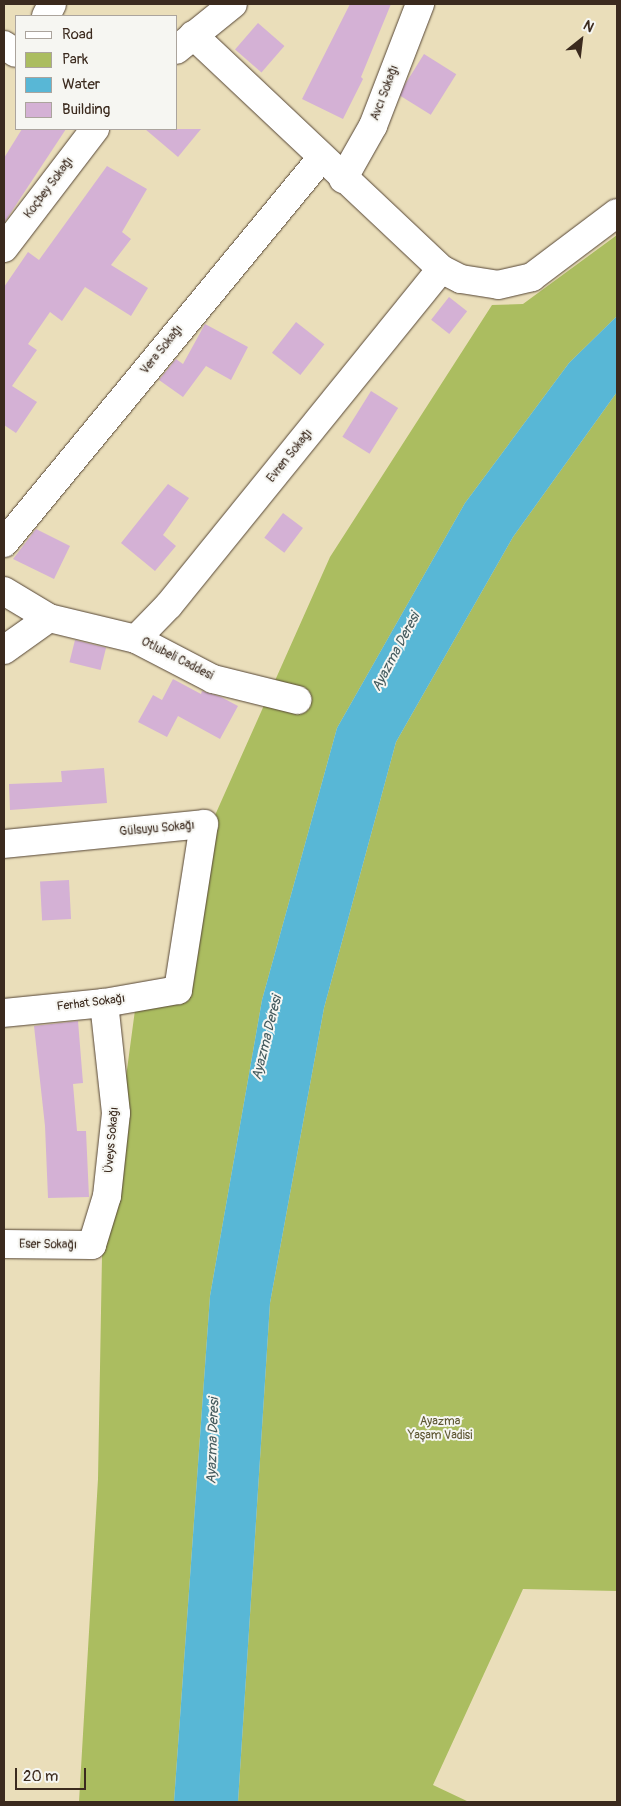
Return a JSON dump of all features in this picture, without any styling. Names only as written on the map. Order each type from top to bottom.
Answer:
[{"type":"street","points":[[233,4],[184,43],[321,158],[441,270],[482,285],[514,283],[532,277],[559,259],[617,213]]},
{"type":"street","name":"Avcı Sokağı","points":[[343,179],[373,126],[420,4]]},
{"type":"street","points":[[4,45],[15,51]]},
{"type":"street","name":"Koçbey Sokağı","points":[[4,248],[94,130]]},
{"type":"street","name":"Vera Sokağı","points":[[4,543],[321,158]]},
{"type":"street","name":"Evren Sokağı","points":[[136,639],[169,605],[441,270]]},
{"type":"street","name":"Otlubeli Caddesi","points":[[4,591],[49,618],[136,639],[213,679],[297,700]]},
{"type":"street","points":[[4,650],[49,618]]},
{"type":"street","name":"Gülsuyu Sokağı","points":[[4,844],[204,824],[178,990]]},
{"type":"street","name":"Ferhat Sokağı","points":[[4,1013],[104,1003],[178,990]]},
{"type":"street","name":"Üveys Sokağı","points":[[92,1245],[107,1196],[116,1113],[104,1003]]},
{"type":"street","name":"Eser Sokağı","points":[[4,1244],[92,1245]]},
{"type":"green space","points":[[617,235],[617,316],[569,363],[465,503],[337,728],[262,1000],[210,1296],[174,1802],[79,1802],[98,1479],[102,1256],[135,1010],[183,1000],[212,822],[330,557],[492,305],[523,304]]},
{"type":"green space","name":"Ayazma Yaşam Vadisi","points":[[617,392],[617,1591],[523,1589],[433,1785],[469,1802],[238,1802],[270,1303],[324,1008],[396,742],[513,537]]},
{"type":"water","name":"Ayazma Deresi","points":[[617,316],[617,392],[513,537],[396,742],[324,1008],[270,1303],[238,1802],[174,1802],[210,1296],[262,1000],[337,728],[465,503],[569,363]]},
{"type":"building","points":[[350,4],[391,4],[361,77],[363,79],[343,119],[302,99]]},
{"type":"building","points":[[258,23],[284,46],[261,72],[235,49]]},
{"type":"building","points":[[424,54],[456,74],[431,115],[399,95]]},
{"type":"building","points":[[201,129],[178,157],[146,130]]},
{"type":"building","points":[[21,130],[65,130],[4,223],[4,158]]},
{"type":"building","points":[[107,166],[147,189],[122,232],[131,239],[111,265],[148,288],[131,316],[85,287],[62,321],[50,312],[28,344],[37,350],[12,386],[37,402],[16,433],[4,425],[4,287],[28,252],[39,260]]},
{"type":"building","points":[[449,297],[467,311],[449,334],[431,320]]},
{"type":"building","points":[[296,322],[324,344],[300,375],[272,353]]},
{"type":"building","points":[[205,324],[248,347],[231,380],[206,366],[183,397],[159,380],[176,359],[183,364]]},
{"type":"building","points":[[371,391],[398,408],[370,454],[342,437]]},
{"type":"building","points":[[168,484],[189,498],[163,535],[176,546],[155,571],[121,543]]},
{"type":"building","points":[[283,513],[303,528],[284,553],[264,538]]},
{"type":"building","points":[[36,529],[70,546],[54,579],[13,559]]},
{"type":"building","points":[[75,640],[106,648],[100,670],[69,662]]},
{"type":"building","points":[[173,679],[201,694],[202,691],[221,697],[238,706],[220,739],[178,716],[167,737],[138,722],[153,695],[162,700]]},
{"type":"building","points":[[104,768],[107,803],[10,810],[9,784],[62,782],[61,771]]},
{"type":"building","points":[[69,880],[71,919],[42,920],[40,882]]},
{"type":"building","points":[[78,1021],[83,1083],[73,1084],[77,1131],[86,1131],[89,1197],[48,1198],[45,1126],[34,1026]]}]
